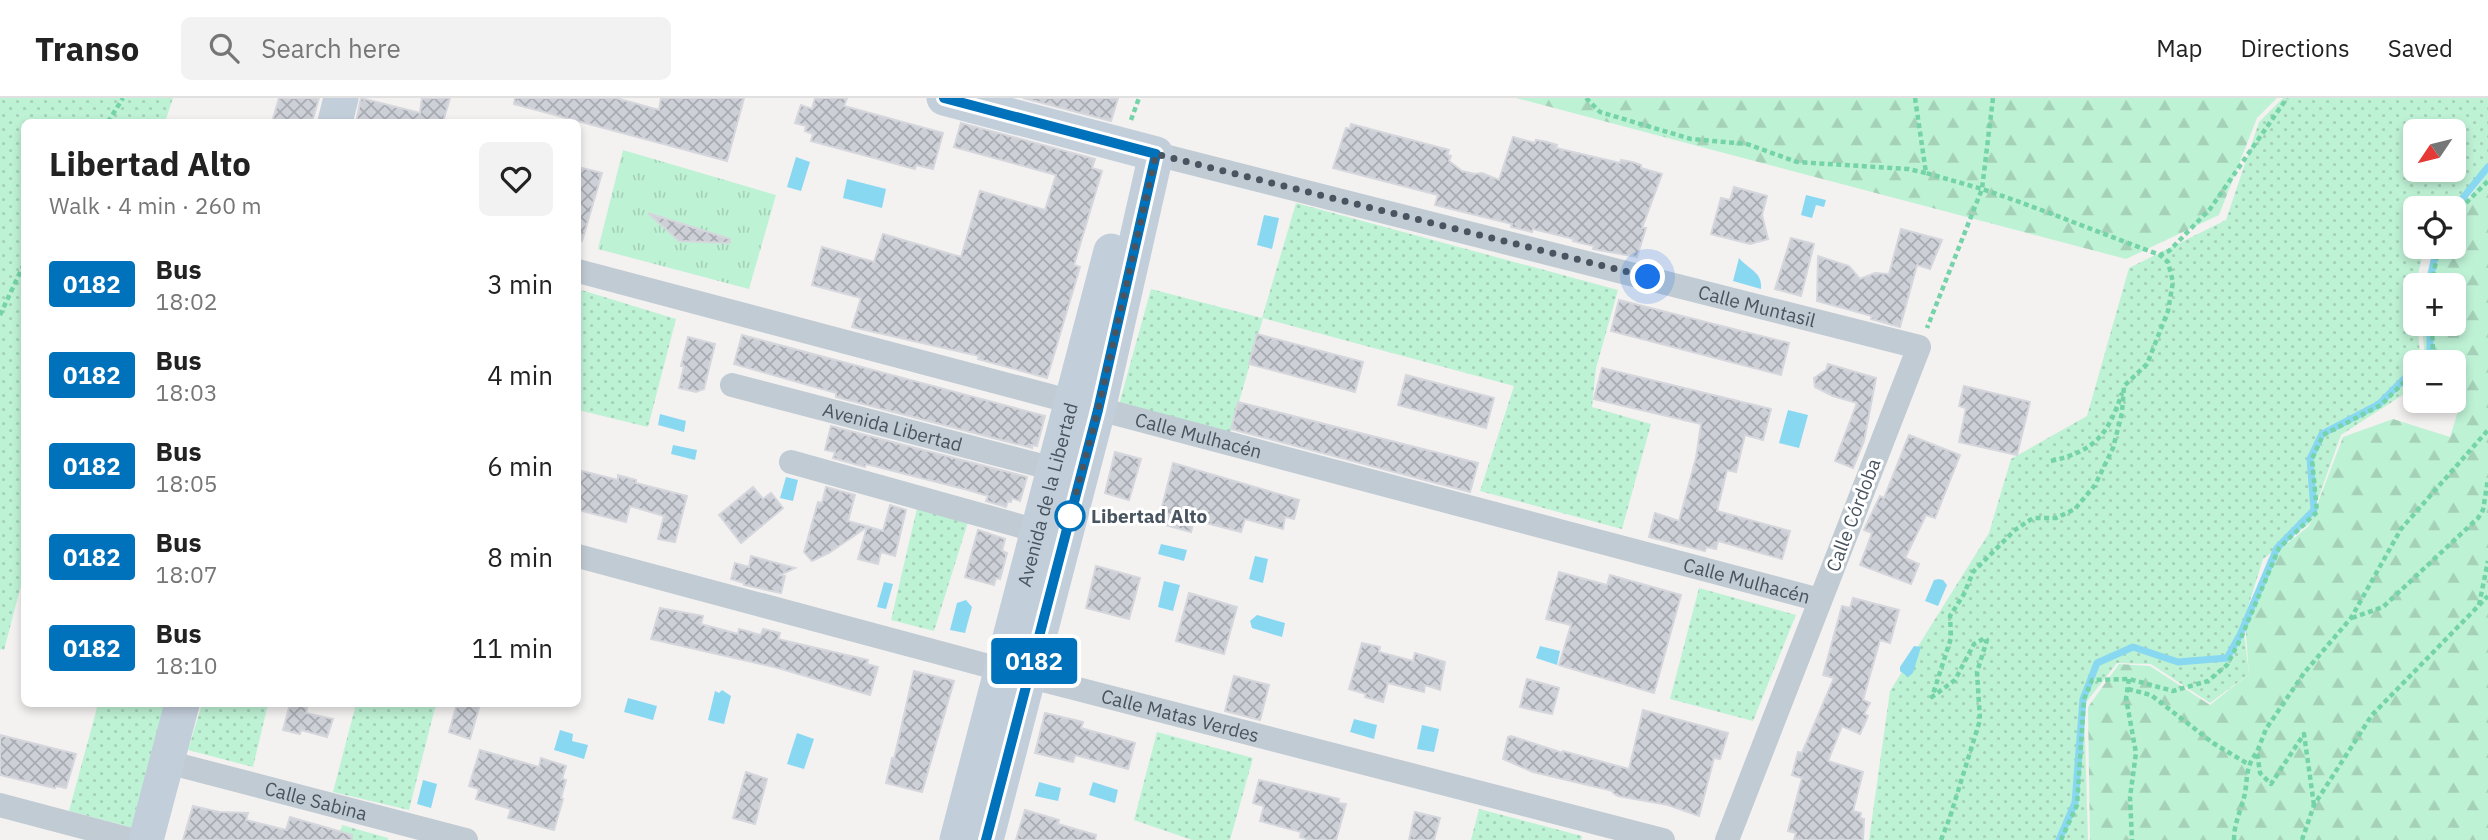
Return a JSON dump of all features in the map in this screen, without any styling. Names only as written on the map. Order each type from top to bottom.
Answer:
[{"type":"street","points":[[336,119],[341,98]]},
{"type":"street","name":"Calle Muntasil","points":[[944,98],[1919,347]]},
{"type":"street","name":"Avenida de la Libertad","points":[[957,840],[1015,673],[1084,407],[1145,151]]},
{"type":"street","name":"Calle Mulhacén","points":[[581,272],[1820,600]]},
{"type":"street","name":"Calle Córdoba","points":[[1727,840],[1919,347]]},
{"type":"street","name":"Avenida Libertad","points":[[732,385],[1054,469]]},
{"type":"street","name":"Avenida de la Libertad","points":[[986,840],[1038,530],[1054,469],[1084,407]]},
{"type":"street","points":[[791,462],[1038,530]]},
{"type":"street","name":"Calle Matas Verdes","points":[[581,557],[1015,673],[1663,840]]},
{"type":"street","points":[[146,840],[181,707]]},
{"type":"street","name":"Calle Sabina","points":[[167,762],[466,840]]},
{"type":"street","points":[[0,804],[132,840]]},
{"type":"path","points":[[110,119],[123,98]]},
{"type":"path","points":[[1586,98],[1600,112],[1691,139],[1747,144],[1797,162],[1908,169],[1926,173],[2044,209],[2101,234],[2160,255],[2168,262],[2173,282],[2168,311],[2147,364],[2124,386],[2108,427],[2087,450],[2051,461]]},
{"type":"path","points":[[1915,98],[1926,173]]},
{"type":"path","points":[[1919,347],[1982,189],[1993,98]]},
{"type":"path","points":[[2160,255],[2169,251],[2210,209],[2287,98]]},
{"type":"path","points":[[2466,203],[2488,181]]},
{"type":"path","points":[[0,315],[21,270]]},
{"type":"path","points":[[2061,840],[2077,805],[2084,699],[2092,680],[2129,679],[2173,691],[2208,681],[2227,665],[2279,548],[2317,512],[2312,458],[2323,435],[2381,405],[2403,383]]},
{"type":"path","points":[[1941,840],[1980,720],[1977,672],[1987,640],[1985,638],[1974,645],[1955,680],[1932,697],[1951,638],[1950,617],[1973,572],[2015,530],[2033,518],[2056,518],[2075,509],[2095,485],[2113,448],[2122,412],[2124,386]]},
{"type":"path","points":[[2234,840],[2234,824],[2244,799],[2248,764],[2257,752],[2266,729],[2304,673],[2351,618],[2401,529],[2488,430]]},
{"type":"path","points":[[2351,618],[2383,607],[2463,533],[2483,510],[2488,479]]},
{"type":"path","points":[[2479,606],[2488,561]]},
{"type":"path","points":[[2302,840],[2314,805],[2372,715],[2488,596]]},
{"type":"path","points":[[2129,679],[2126,698],[2136,753],[2130,797],[2132,840]]},
{"type":"path","points":[[2128,690],[2151,695],[2213,743],[2248,764]]},
{"type":"path","points":[[2257,752],[2260,773],[2271,784],[2304,734],[2314,805]]},
{"type":"green space","points":[[0,98],[173,98],[166,119],[21,119],[21,585],[4,650],[0,649]]},
{"type":"green space","points":[[1516,98],[2277,98],[2257,118],[2219,215],[2126,259]]},
{"type":"green space","points":[[2283,98],[2488,98],[2488,164],[2462,196],[2403,196],[2403,259],[2422,259],[2418,273],[2403,273],[2403,336],[2418,336],[2420,350],[2403,350],[2403,395],[2341,435],[2309,524],[2263,559],[2243,623],[2249,674],[2210,703],[2151,664],[2117,663],[2084,705],[2088,840],[1869,840],[1890,691],[1989,533],[2011,459],[2087,416],[2129,268],[2226,220],[2259,122]]},
{"type":"green space","points":[[623,150],[776,195],[749,289],[598,249]]},
{"type":"green space","points":[[2488,172],[2488,840],[2090,840],[2088,707],[2119,664],[2150,666],[2210,705],[2249,674],[2245,622],[2268,559],[2309,526],[2343,437],[2393,419],[2450,437],[2457,413],[2466,413],[2466,350],[2424,350],[2423,336],[2466,336],[2466,273],[2427,273],[2431,259],[2466,259],[2466,202]]},
{"type":"green space","points":[[1296,203],[1618,290],[1596,368],[1592,407],[1651,424],[1622,529],[1480,491],[1514,386],[1263,318],[1229,437],[1118,408],[1151,289],[1262,318]]},
{"type":"green space","points":[[581,290],[676,319],[648,427],[581,411]]},
{"type":"green space","points":[[918,504],[969,519],[934,631],[891,620]]},
{"type":"green space","points":[[1699,588],[1796,615],[1753,721],[1670,699]]},
{"type":"green space","points":[[97,707],[170,707],[138,829],[69,811]]},
{"type":"green space","points":[[201,707],[267,707],[253,767],[188,750]]},
{"type":"green space","points":[[355,707],[435,707],[409,810],[333,792]]},
{"type":"green space","points":[[1157,732],[1253,758],[1230,840],[1192,840],[1134,820]]},
{"type":"green space","points":[[1479,809],[1582,836],[1581,840],[1471,840]]},
{"type":"green space","points":[[342,825],[388,838],[388,840],[338,840]]},
{"type":"water","points":[[796,157],[810,162],[801,191],[787,187]]},
{"type":"water","points":[[847,179],[886,189],[882,208],[843,198]]},
{"type":"water","points":[[1806,195],[1826,200],[1824,207],[1816,205],[1812,218],[1801,215]]},
{"type":"water","points":[[1264,215],[1279,218],[1272,249],[1257,245]]},
{"type":"water","points":[[1739,258],[1760,279],[1761,289],[1733,281]]},
{"type":"water","points":[[1788,410],[1808,415],[1799,448],[1779,443]]},
{"type":"water","points":[[660,414],[686,421],[684,432],[658,425]]},
{"type":"water","points":[[673,445],[697,450],[695,460],[671,454]]},
{"type":"water","points":[[786,477],[798,480],[793,501],[780,498]]},
{"type":"water","points":[[1161,544],[1187,550],[1184,561],[1158,554]]},
{"type":"water","points":[[1255,556],[1268,559],[1263,583],[1249,579]]},
{"type":"water","points":[[1939,579],[1947,585],[1938,606],[1925,601],[1934,580]]},
{"type":"water","points":[[1164,581],[1180,585],[1173,611],[1158,607]]},
{"type":"water","points":[[884,582],[893,584],[886,609],[877,607]]},
{"type":"water","points":[[966,600],[972,607],[965,633],[950,630],[957,603]]},
{"type":"water","points":[[1257,615],[1285,623],[1282,637],[1252,628],[1250,621]]},
{"type":"water","points":[[1540,646],[1560,651],[1557,665],[1536,658]]},
{"type":"water","points":[[1914,646],[1921,647],[1913,673],[1908,677],[1900,671],[1900,667]]},
{"type":"water","points":[[722,690],[731,696],[724,724],[708,720],[715,691],[719,693]]},
{"type":"water","points":[[628,698],[657,706],[653,720],[624,712]]},
{"type":"water","points":[[1354,719],[1377,725],[1374,739],[1350,732]]},
{"type":"water","points":[[1422,725],[1439,729],[1434,752],[1417,749]]},
{"type":"water","points":[[560,730],[573,734],[572,741],[588,745],[584,759],[554,750]]},
{"type":"water","points":[[797,733],[814,739],[804,769],[787,764]]},
{"type":"water","points":[[423,780],[437,784],[431,808],[417,804]]},
{"type":"water","points":[[1039,782],[1061,788],[1058,801],[1035,796]]},
{"type":"water","points":[[1093,782],[1118,790],[1115,803],[1089,795]]},
{"type":"building","points":[[279,98],[319,98],[313,119],[273,119]]},
{"type":"building","points":[[361,98],[420,113],[422,98],[450,98],[444,119],[357,119]]},
{"type":"building","points":[[515,98],[616,98],[659,110],[661,98],[744,98],[727,161],[581,122],[581,119],[570,119],[514,104]]},
{"type":"building","points":[[815,98],[847,98],[844,106],[943,133],[933,169],[916,165],[915,169],[811,141],[813,134],[805,131],[806,126],[795,123],[801,105],[812,109]]},
{"type":"building","points":[[1023,98],[1118,98],[1111,121]]},
{"type":"building","points":[[961,123],[1095,159],[1092,168],[1102,171],[1074,265],[1080,267],[1047,378],[978,359],[979,356],[852,327],[861,298],[812,285],[822,247],[874,262],[883,234],[961,257],[980,191],[1045,210],[1056,175],[954,147]]},
{"type":"building","points":[[1351,124],[1449,150],[1449,161],[1462,171],[1482,173],[1499,180],[1513,137],[1535,143],[1536,140],[1547,142],[1557,145],[1556,148],[1620,163],[1621,160],[1632,162],[1641,165],[1641,168],[1662,174],[1642,228],[1646,228],[1637,257],[1593,249],[1594,246],[1573,241],[1574,239],[1533,229],[1532,232],[1511,227],[1512,224],[1435,205],[1438,195],[1333,168],[1346,128],[1350,129]]},
{"type":"building","points":[[581,168],[602,173],[581,241]]},
{"type":"building","points":[[1734,187],[1767,196],[1762,215],[1768,239],[1750,244],[1711,234],[1721,198],[1730,200]]},
{"type":"building","points":[[648,213],[730,239],[730,243],[679,241]]},
{"type":"building","points":[[1901,229],[1942,240],[1930,269],[1917,265],[1900,327],[1871,319],[1872,316],[1817,301],[1818,256],[1849,266],[1860,279],[1875,273],[1889,274]]},
{"type":"building","points":[[1791,238],[1814,244],[1801,296],[1775,289]]},
{"type":"building","points":[[1619,300],[1789,343],[1781,375],[1611,331]]},
{"type":"building","points":[[1257,334],[1363,362],[1355,392],[1249,364]]},
{"type":"building","points":[[742,335],[1045,416],[1037,446],[1032,445],[1032,448],[836,397],[836,393],[734,364]]},
{"type":"building","points":[[688,337],[715,344],[704,389],[696,392],[679,388]]},
{"type":"building","points":[[1828,364],[1876,378],[1864,441],[1853,468],[1835,461],[1857,403],[1815,387],[1814,378],[1826,370]]},
{"type":"building","points":[[1602,368],[1771,409],[1763,440],[1745,435],[1736,472],[1727,470],[1717,511],[1790,531],[1782,559],[1718,541],[1716,549],[1706,547],[1705,551],[1649,537],[1655,513],[1679,521],[1696,458],[1701,424],[1594,399]]},
{"type":"building","points":[[1406,375],[1494,398],[1486,428],[1398,405]]},
{"type":"building","points":[[1964,386],[2030,402],[2017,455],[1959,442],[1966,408],[1959,406]]},
{"type":"building","points":[[1238,402],[1478,463],[1470,492],[1231,429]]},
{"type":"building","points":[[831,426],[1027,477],[1020,501],[1012,498],[1006,507],[986,501],[988,496],[968,490],[833,458],[835,452],[825,450]]},
{"type":"building","points":[[1909,435],[1960,455],[1935,518],[1926,515],[1905,558],[1919,564],[1911,584],[1860,565],[1872,533],[1864,530],[1880,496],[1884,498]]},
{"type":"building","points":[[1115,452],[1141,459],[1129,500],[1105,493]]},
{"type":"building","points":[[1173,463],[1299,500],[1294,519],[1285,517],[1283,529],[1245,519],[1241,532],[1194,520],[1191,532],[1158,523]]},
{"type":"building","points":[[581,471],[618,480],[618,475],[636,480],[636,483],[687,496],[675,542],[658,539],[664,516],[630,506],[626,522],[581,511]]},
{"type":"building","points":[[753,487],[763,499],[771,493],[783,508],[741,543],[719,515]]},
{"type":"building","points":[[826,487],[855,495],[848,521],[883,531],[890,505],[906,510],[895,556],[881,552],[878,564],[858,559],[867,527],[829,553],[812,561],[804,552],[818,502],[822,503]]},
{"type":"building","points":[[978,530],[1005,539],[1002,551],[1007,553],[1000,579],[996,578],[994,585],[965,577]]},
{"type":"building","points":[[751,556],[795,568],[780,575],[785,576],[781,593],[744,585],[731,579],[735,563],[749,567]]},
{"type":"building","points":[[1096,566],[1140,578],[1129,619],[1086,608]]},
{"type":"building","points":[[1559,572],[1607,585],[1610,575],[1681,595],[1654,693],[1559,665],[1571,625],[1546,619]]},
{"type":"building","points":[[1189,593],[1237,607],[1224,654],[1176,641]]},
{"type":"building","points":[[1853,598],[1899,610],[1890,643],[1880,640],[1863,700],[1870,703],[1864,714],[1868,716],[1860,734],[1842,726],[1828,761],[1863,772],[1853,811],[1861,813],[1860,818],[1864,819],[1863,840],[1794,840],[1796,833],[1788,831],[1802,778],[1792,775],[1798,752],[1802,753],[1834,678],[1823,675],[1842,606],[1850,608]]},
{"type":"building","points":[[660,608],[703,616],[701,624],[738,634],[739,629],[761,635],[763,629],[780,633],[778,639],[868,660],[867,664],[878,667],[870,695],[778,668],[651,639]]},
{"type":"building","points":[[1362,643],[1380,647],[1379,652],[1413,661],[1415,653],[1445,662],[1440,690],[1425,685],[1424,692],[1388,683],[1383,702],[1349,689]]},
{"type":"building","points":[[914,671],[954,681],[922,792],[886,783]]},
{"type":"building","points":[[1234,676],[1269,685],[1260,720],[1225,711]]},
{"type":"building","points":[[1527,679],[1559,688],[1552,714],[1520,707]]},
{"type":"building","points":[[289,707],[307,707],[306,713],[333,719],[327,737],[301,730],[300,734],[283,730]]},
{"type":"building","points":[[456,707],[479,707],[470,739],[449,732]]},
{"type":"building","points":[[1643,710],[1728,733],[1720,759],[1714,758],[1699,816],[1668,805],[1618,796],[1613,791],[1533,772],[1503,759],[1508,737],[1511,736],[1563,753],[1629,769]]},
{"type":"building","points":[[1045,713],[1083,722],[1081,728],[1135,743],[1128,769],[1075,755],[1073,762],[1035,753]]},
{"type":"building","points":[[0,735],[76,754],[66,788],[55,788],[0,775]]},
{"type":"building","points":[[480,750],[539,767],[541,758],[566,766],[562,779],[566,780],[561,798],[563,799],[554,830],[508,818],[511,809],[476,799],[479,789],[469,786]]},
{"type":"building","points":[[746,772],[767,779],[755,824],[733,818]]},
{"type":"building","points":[[1259,780],[1339,799],[1338,803],[1346,804],[1336,840],[1310,840],[1300,837],[1301,832],[1260,821],[1264,806],[1253,803]]},
{"type":"building","points":[[193,806],[219,812],[248,813],[246,820],[286,830],[290,817],[352,835],[352,840],[183,840]]},
{"type":"building","points":[[1025,810],[1059,820],[1058,824],[1096,835],[1095,840],[1016,840]]},
{"type":"building","points":[[1415,812],[1440,818],[1434,840],[1409,840]]},
{"type":"waterway","points":[[2465,196],[2488,167]]},
{"type":"waterway","points":[[2432,273],[2434,259]]},
{"type":"waterway","points":[[2430,336],[2430,350]]},
{"type":"waterway","points":[[2059,840],[2075,803],[2083,699],[2097,663],[2133,647],[2178,662],[2227,658],[2240,635],[2277,548],[2314,510],[2310,459],[2322,434],[2379,404],[2403,380]]},
{"type":"bus line","name":"0182","points":[[944,98],[1156,154],[1098,410],[986,840]]},
{"type":"place","name":"Libertad Alto","points":[[1070,516]]},
{"type":"route","points":[[1070,516],[1098,410],[1156,154],[1648,277]]}]
